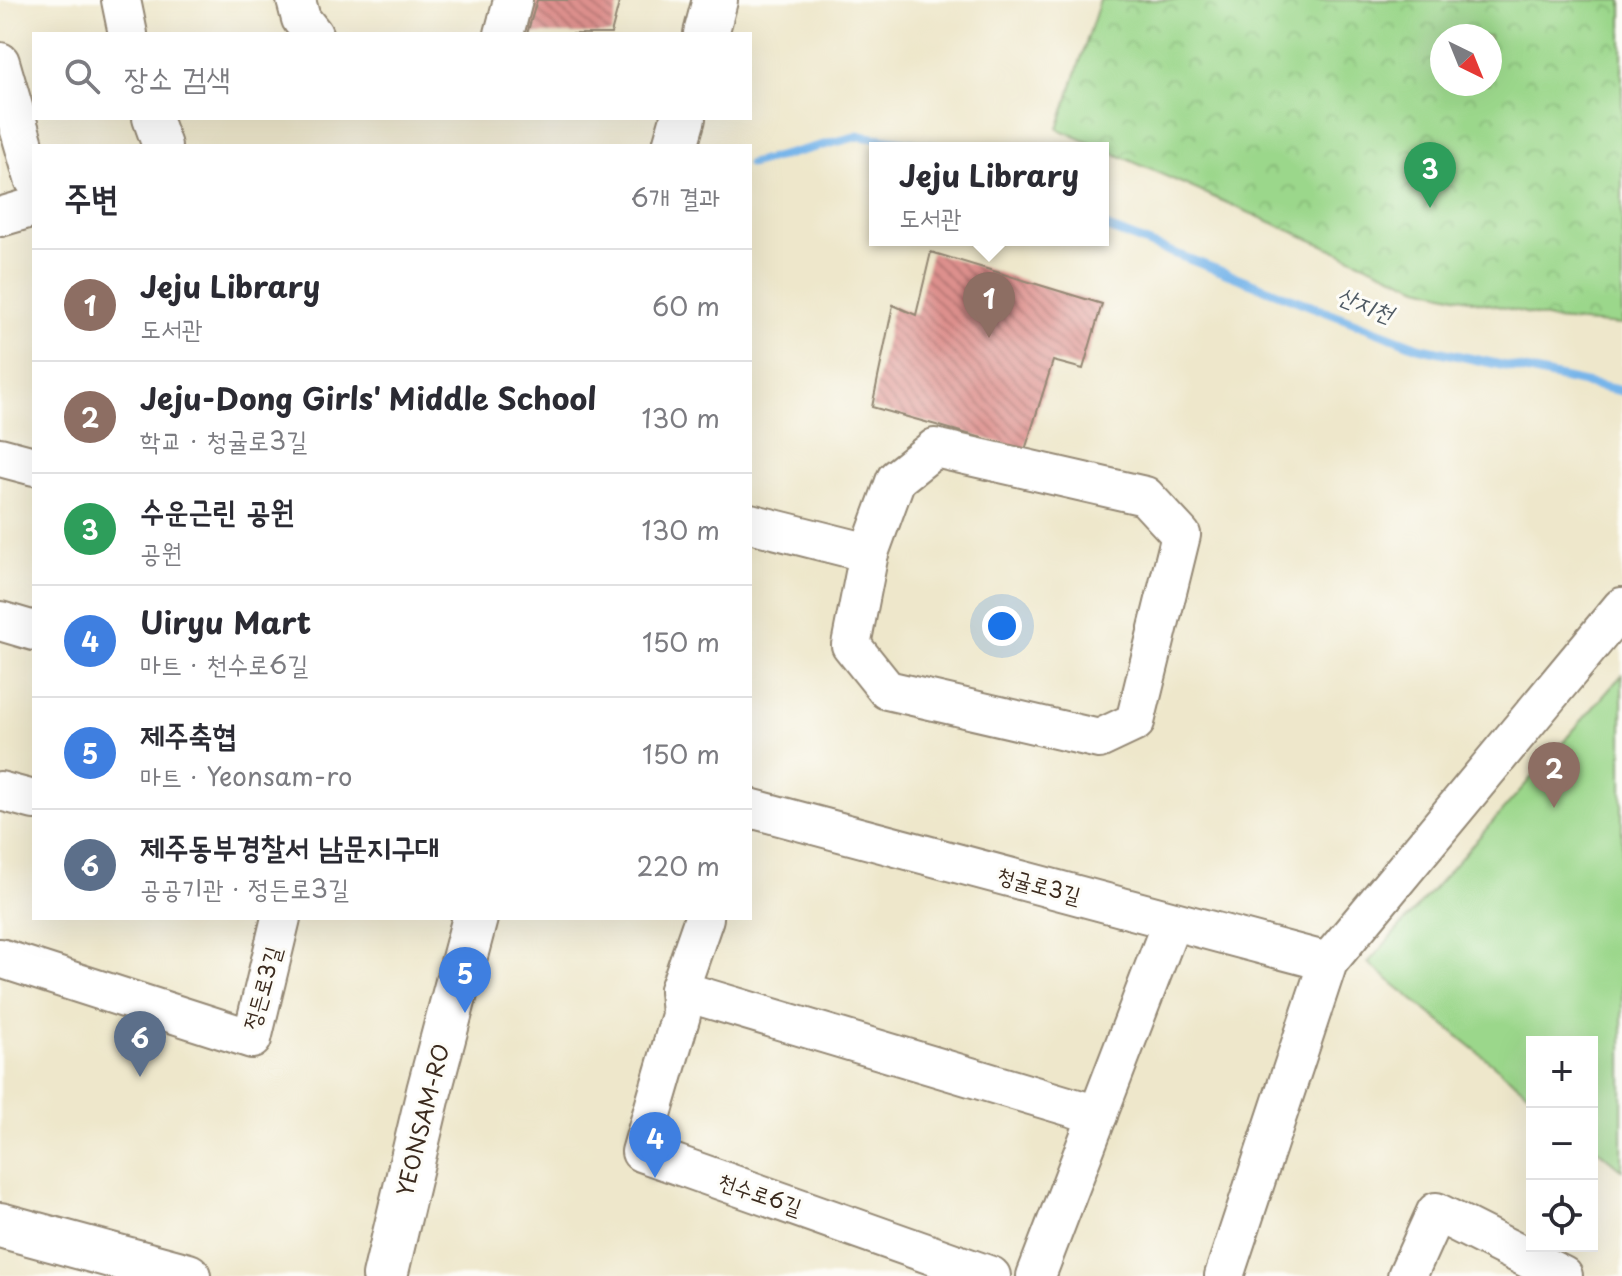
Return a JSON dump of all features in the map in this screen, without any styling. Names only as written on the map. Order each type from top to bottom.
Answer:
[{"type":"main road","points":[[707,32],[715,0]]},
{"type":"main road","points":[[676,144],[682,120]]},
{"type":"main road","name":"YEONSAM-RO","points":[[385,1276],[429,1091],[474,920]]},
{"type":"main road","points":[[0,1225],[188,1276]]},
{"type":"street","points":[[121,0],[128,32]]},
{"type":"street","points":[[296,0],[301,19],[311,32]]},
{"type":"street","points":[[505,32],[513,0]]},
{"type":"street","points":[[0,62],[32,172]]},
{"type":"street","points":[[153,120],[161,144]]},
{"type":"street","points":[[0,217],[32,208]]},
{"type":"street","points":[[935,448],[1145,496],[1181,535],[1135,722],[1099,739],[887,690],[851,645],[869,553],[896,479],[935,448]]},
{"type":"street","points":[[0,457],[32,465]]},
{"type":"street","points":[[752,524],[869,553]]},
{"type":"street","points":[[1224,1276],[1328,962],[1622,607]]},
{"type":"street","points":[[0,621],[32,630]]},
{"type":"street","points":[[0,791],[32,799]]},
{"type":"street","name":"청귤로3길","points":[[752,809],[1328,962]]},
{"type":"street","name":"정든로3길","points":[[0,958],[252,1039],[281,920]]},
{"type":"street","name":"천수로6길","points":[[703,920],[679,990],[681,1015],[641,1152],[991,1276]]},
{"type":"street","points":[[1036,1276],[1172,921]]},
{"type":"street","points":[[679,990],[1098,1115]]},
{"type":"street","points":[[1407,1276],[1436,1212],[1563,1276]]},
{"type":"green space","points":[[1100,0],[1622,0],[1622,325],[1554,320],[1419,287],[1109,151],[1109,142],[1088,142],[1058,129]]},
{"type":"green space","points":[[1622,675],[1622,1170],[1598,1150],[1598,1036],[1526,1036],[1526,1091],[1368,963]]},
{"type":"building","points":[[537,0],[607,0],[619,3],[612,32],[528,32]]},
{"type":"building","points":[[931,252],[1102,304],[1083,369],[1053,361],[1025,450],[872,407],[893,305],[916,315]]},
{"type":"waterway","name":"산지천","points":[[752,163],[859,136],[902,142]]},
{"type":"waterway","name":"산지천","points":[[1109,228],[1418,347],[1622,391]]},
{"type":"place","name":"수운근린 공원","points":[[1430,208]]},
{"type":"place","name":"Jeju Library","points":[[989,338]]},
{"type":"place","name":"Jeju-Dong Girls' Middle School","points":[[1554,808]]},
{"type":"place","name":"제주축협","points":[[465,1013]]},
{"type":"place","name":"제주동부경찰서 남문지구대","points":[[140,1077]]},
{"type":"place","name":"Uiryu Mart","points":[[655,1178]]}]
